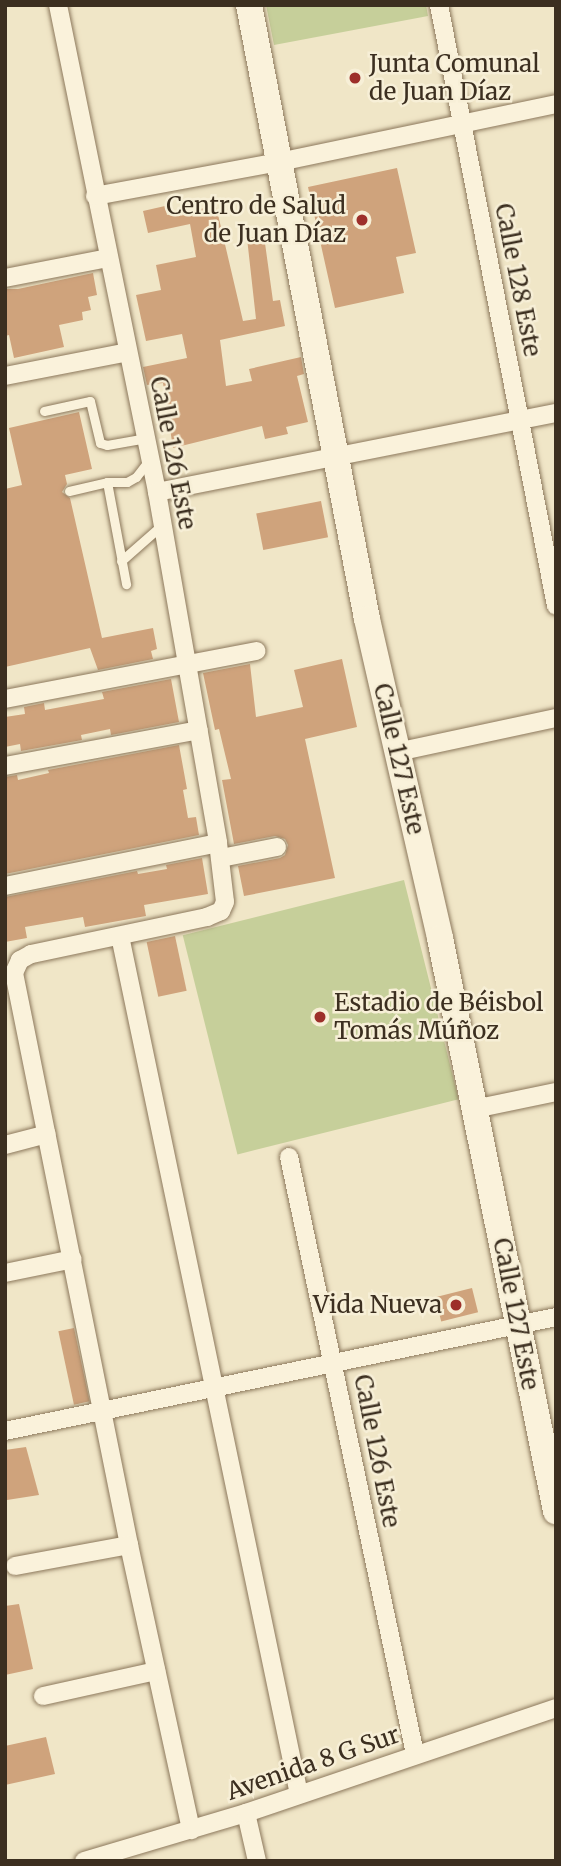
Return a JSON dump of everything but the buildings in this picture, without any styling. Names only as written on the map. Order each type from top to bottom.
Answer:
[{"type":"street","name":"Calle 126 Este","points":[[58,5],[157,492],[199,730],[225,902],[220,911],[120,936]]},
{"type":"street","name":"Calle 127 Este","points":[[249,5],[367,619],[474,1108],[556,1511]]},
{"type":"street","name":"Calle 128 Este","points":[[439,5],[556,606]]},
{"type":"street","points":[[95,196],[279,162],[556,104]]},
{"type":"street","points":[[5,278],[108,258]]},
{"type":"street","points":[[5,376],[128,352]]},
{"type":"street","points":[[157,492],[556,414]]},
{"type":"street","points":[[5,699],[256,651]]},
{"type":"street","points":[[397,752],[556,718]]},
{"type":"street","points":[[5,766],[199,730]]},
{"type":"street","points":[[5,886],[219,851],[277,847]]},
{"type":"street","points":[[191,1830],[129,1545],[47,1134],[13,1011],[14,973],[20,960],[31,954],[120,936],[299,1794]]},
{"type":"street","points":[[474,1108],[556,1092]]},
{"type":"street","points":[[5,1145],[47,1134]]},
{"type":"street","name":"Calle 126 Este","points":[[289,1157],[415,1754]]},
{"type":"street","points":[[5,1273],[74,1259]]},
{"type":"street","points":[[5,1431],[556,1317]]},
{"type":"street","points":[[15,1566],[129,1545]]},
{"type":"street","points":[[43,1696],[156,1671]]},
{"type":"street","name":"Avenida 8 G Sur","points":[[84,1861],[246,1813],[556,1707]]},
{"type":"street","points":[[246,1813],[257,1861]]},
{"type":"lane","points":[[44,411],[90,401],[100,443],[107,446],[146,438]]},
{"type":"lane","points":[[69,491],[107,482],[127,482],[136,477],[150,459]]},
{"type":"lane","points":[[107,482],[126,584]]},
{"type":"lane","points":[[121,561],[162,525]]},
{"type":"green space","points":[[266,5],[426,5],[428,16],[274,45]]},
{"type":"green space","name":"Estadio de Béisbol Tomás Múñoz","points":[[404,880],[459,1099],[237,1154],[183,935]]},
{"type":"place","name":"Junta Comunal de Juan Díaz","points":[[355,78]]},
{"type":"place","name":"Centro de Salud de Juan Díaz","points":[[362,220]]},
{"type":"place","name":"Estadio de Béisbol Tomás Múñoz","points":[[320,1017]]},
{"type":"place","name":"Vida Nueva","points":[[456,1305]]}]
